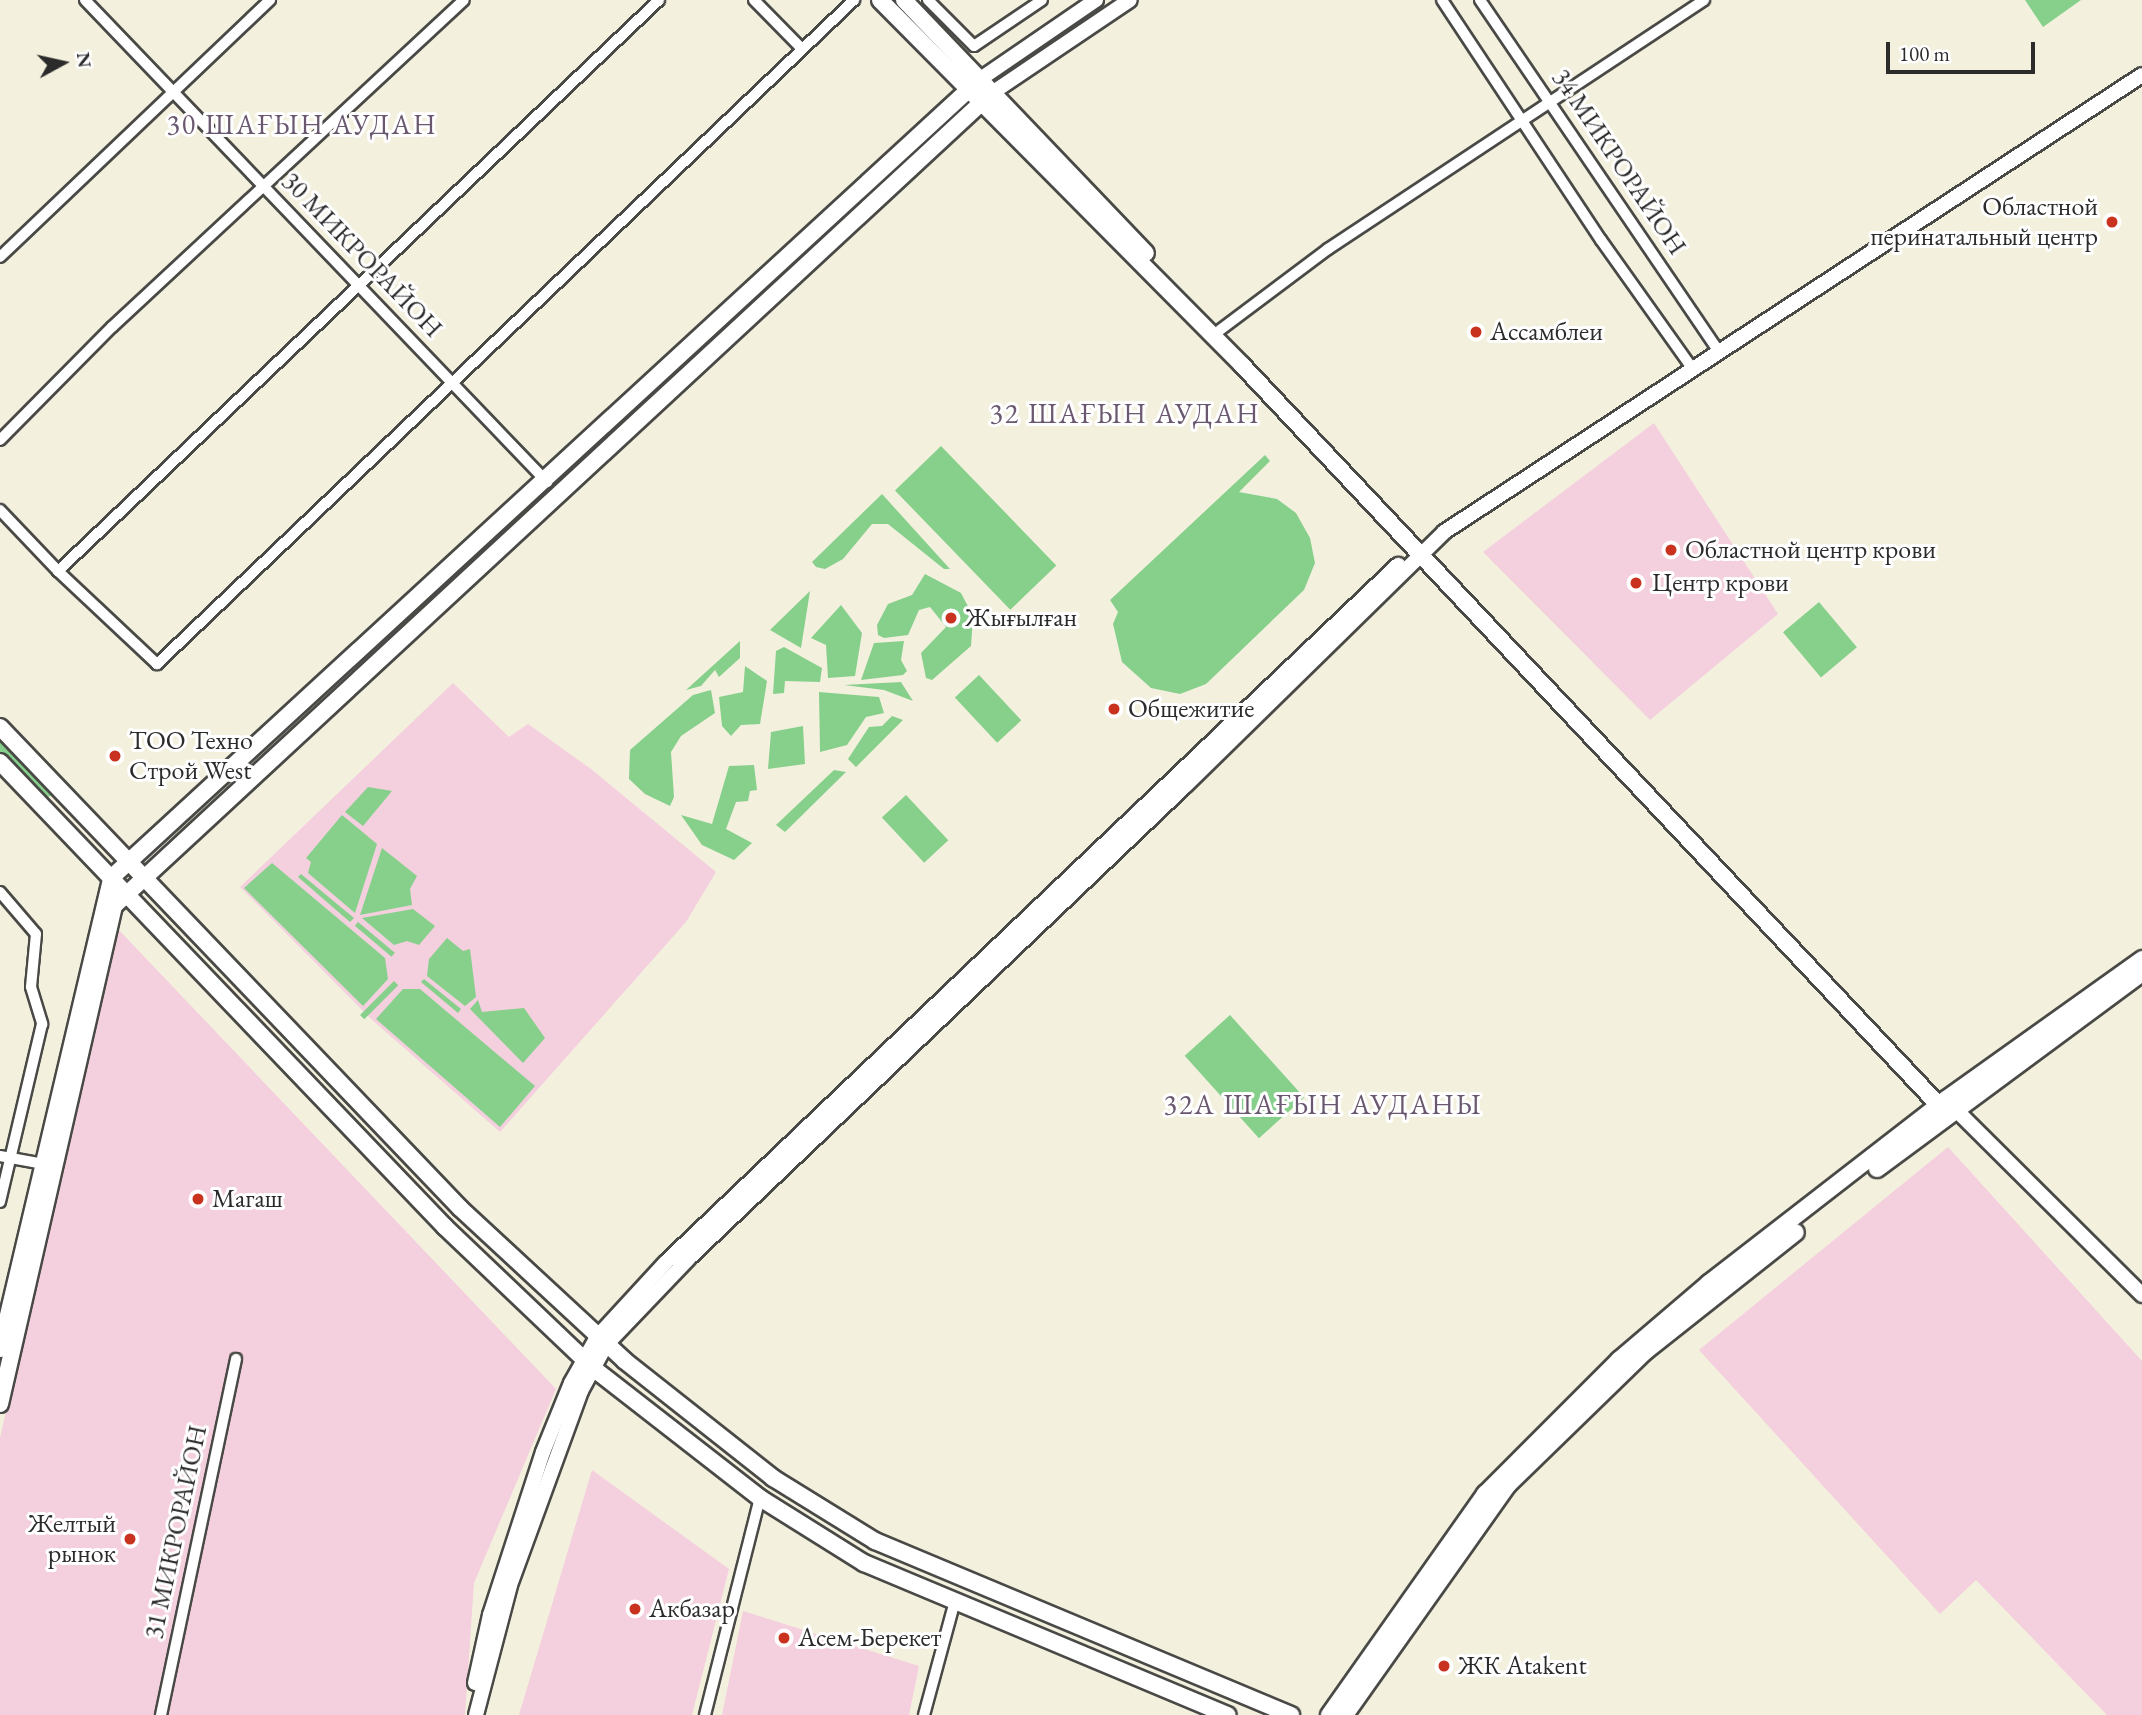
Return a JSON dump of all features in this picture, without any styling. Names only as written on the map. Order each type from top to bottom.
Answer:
[{"type":"main road","points":[[880,0],[974,84],[1220,330],[1421,549]]},
{"type":"main road","points":[[904,0],[932,30],[974,84]]},
{"type":"main road","points":[[0,1404],[47,1164],[111,878],[547,482],[974,84]]},
{"type":"main road","points":[[987,97],[1421,549],[1947,1107]]},
{"type":"main road","points":[[0,1349],[114,906],[125,893],[560,496],[987,97]]},
{"type":"main road","points":[[0,727],[456,1203],[601,1341],[774,1478],[875,1541],[1291,1715]]},
{"type":"main road","points":[[0,762],[445,1227],[588,1363],[760,1498],[864,1563],[1228,1715]]},
{"type":"main road","points":[[47,812],[65,795]]},
{"type":"main road","points":[[1329,1715],[1485,1494],[1537,1438],[1655,1327],[2142,959]]},
{"type":"main road","points":[[1345,1715],[1463,1543],[1517,1476],[1646,1351],[1947,1107],[2142,973]]},
{"type":"main road","points":[[760,1498],[774,1478]]},
{"type":"street","name":"30 МИКРОРАЙОН","points":[[85,0],[547,482]]},
{"type":"street","points":[[0,257],[270,0]]},
{"type":"street","points":[[0,440],[112,327],[265,188],[464,0]]},
{"type":"street","points":[[58,571],[659,0]]},
{"type":"street","points":[[754,0],[801,48]]},
{"type":"street","points":[[0,510],[58,571],[158,664],[853,0]]},
{"type":"street","points":[[928,0],[974,46],[1042,0]]},
{"type":"street","points":[[974,84],[1096,0]]},
{"type":"street","points":[[987,97],[1130,0]]},
{"type":"street","points":[[1442,0],[1601,240],[1692,368]]},
{"type":"street","name":"34 МИКРОРАЙОН","points":[[1480,0],[1718,350]]},
{"type":"street","points":[[1220,330],[1281,281],[1704,0]]},
{"type":"street","points":[[932,30],[945,17]]},
{"type":"street","points":[[468,1715],[490,1615],[542,1451],[601,1341],[1421,549],[1718,350],[2142,75]]},
{"type":"street","points":[[0,891],[36,934],[31,988],[42,1024],[5,1157],[0,1202]]},
{"type":"street","points":[[1947,1107],[2142,1295]]},
{"type":"street","points":[[5,1157],[47,1164]]},
{"type":"street","name":"31 МИКРОРАЙОН","points":[[161,1715],[236,1359]]},
{"type":"street","points":[[476,1715],[510,1585],[588,1363]]},
{"type":"street","points":[[705,1715],[760,1498]]},
{"type":"street","points":[[924,1715],[955,1601]]},
{"type":"shaded area","name":"Центр крови","points":[[1654,423],[1778,614],[1650,720],[1483,552]]},
{"type":"shaded area","points":[[453,683],[509,737],[528,724],[591,769],[716,872],[686,922],[500,1132],[370,1018],[240,887]]},
{"type":"shaded area","points":[[116,927],[556,1389],[474,1583],[465,1715],[0,1715],[0,1438]]},
{"type":"shaded area","points":[[1948,1147],[2142,1361],[2142,1715],[2107,1715],[1976,1580],[1940,1614],[1699,1350]]},
{"type":"shaded area","name":"Акбазар","points":[[592,1470],[729,1569],[692,1715],[519,1715]]},
{"type":"shaded area","name":"Асем-Берекет","points":[[743,1611],[919,1666],[909,1715],[722,1715]]},
{"type":"green space","points":[[2025,0],[2081,0],[2043,27]]},
{"type":"green space","points":[[941,446],[1056,565],[1010,610],[895,490]]},
{"type":"green space","points":[[1265,455],[1270,461],[1239,492],[1277,499],[1296,513],[1310,538],[1315,563],[1304,590],[1206,684],[1180,694],[1151,688],[1122,662],[1113,624],[1118,612],[1110,600]]},
{"type":"green space","points":[[882,494],[950,569],[944,569],[888,524],[872,524],[843,559],[825,569],[816,567],[812,562]]},
{"type":"green space","points":[[925,574],[961,593],[973,616],[971,646],[932,680],[926,678],[921,653],[946,627],[930,607],[919,610],[908,635],[884,638],[878,635],[877,625],[888,604],[912,595]]},
{"type":"green space","points":[[810,591],[801,648],[770,630]]},
{"type":"green space","points":[[1819,602],[1857,647],[1821,677],[1783,632]]},
{"type":"green space","points":[[841,605],[862,633],[855,676],[828,678],[826,645],[811,638]]},
{"type":"green space","points":[[740,641],[740,658],[719,677],[715,670],[701,686],[686,690]]},
{"type":"green space","points":[[904,641],[901,660],[907,671],[903,675],[861,680],[874,643]]},
{"type":"green space","points":[[784,647],[822,668],[820,682],[785,681],[784,693],[773,694],[776,651]]},
{"type":"green space","points":[[745,666],[767,681],[760,724],[741,725],[731,736],[722,726],[719,697],[743,692]]},
{"type":"green space","points":[[979,675],[1021,720],[997,743],[955,698]]},
{"type":"green space","points":[[901,682],[913,701],[884,690],[844,685]]},
{"type":"green space","points":[[711,690],[715,713],[681,736],[671,752],[674,797],[670,806],[645,794],[629,779],[630,750],[693,695]]},
{"type":"green space","points":[[819,692],[879,697],[884,713],[866,717],[847,745],[820,752]]},
{"type":"green space","points":[[892,716],[903,720],[856,767],[848,759],[869,727],[882,726]]},
{"type":"green space","points":[[803,726],[805,764],[768,769],[771,732]]},
{"type":"green space","points":[[0,739],[51,796],[44,798],[0,753]]},
{"type":"green space","points":[[754,765],[757,790],[750,791],[748,801],[736,802],[726,829],[752,843],[734,860],[702,845],[681,815],[712,824],[729,766]]},
{"type":"green space","points":[[834,770],[846,772],[785,832],[776,825]]},
{"type":"green space","points":[[368,787],[392,791],[363,826],[345,812]]},
{"type":"green space","points":[[906,795],[948,840],[924,863],[882,818]]},
{"type":"green space","points":[[342,815],[377,844],[355,913],[308,873],[311,862],[306,858]]},
{"type":"green space","points":[[382,848],[417,876],[410,889],[412,905],[360,915]]},
{"type":"green space","points":[[272,863],[385,958],[388,979],[363,1006],[244,888]]},
{"type":"green space","points":[[301,874],[354,918],[350,922],[298,877]]},
{"type":"green space","points":[[413,909],[435,926],[419,945],[407,941],[394,945],[362,918]]},
{"type":"green space","points":[[358,922],[395,953],[392,957],[355,926]]},
{"type":"green space","points":[[447,938],[463,951],[470,949],[476,997],[465,1006],[427,976],[429,959]]},
{"type":"green space","points":[[424,979],[461,1009],[458,1013],[421,982]]},
{"type":"green space","points":[[394,981],[398,985],[364,1019],[360,1015]]},
{"type":"green space","points":[[403,989],[420,989],[535,1086],[500,1127],[376,1019]]},
{"type":"green space","points":[[478,1000],[482,1012],[524,1008],[545,1038],[523,1063],[470,1009]]},
{"type":"green space","points":[[1230,1015],[1304,1097],[1259,1138],[1185,1056]]},
{"type":"place","name":"Областной перинатальный центр","points":[[2112,222]]},
{"type":"place","name":"Ассамблеи","points":[[1476,332]]},
{"type":"place","name":"Областной центр крови","points":[[1671,550]]},
{"type":"place","name":"Центр крови","points":[[1636,583]]},
{"type":"place","name":"Жығылған","points":[[951,618]]},
{"type":"place","name":"Общежитие","points":[[1114,709]]},
{"type":"place","name":"ТОО Техно Строй West","points":[[115,756]]},
{"type":"place","name":"Магаш","points":[[198,1199]]},
{"type":"place","name":"Желтый рынок","points":[[130,1539]]},
{"type":"place","name":"Акбазар","points":[[635,1609]]},
{"type":"place","name":"Асем-Берекет","points":[[784,1638]]},
{"type":"place","name":"ЖК Atakent","points":[[1444,1666]]},
{"type":"district","name":"30 ШАҒЫН АУДАН","points":[[302,124]]},
{"type":"district","name":"32 ШАҒЫН АУДАН","points":[[1125,413]]},
{"type":"district","name":"32А ШАҒЫН АУДАНЫ","points":[[1323,1104]]}]
